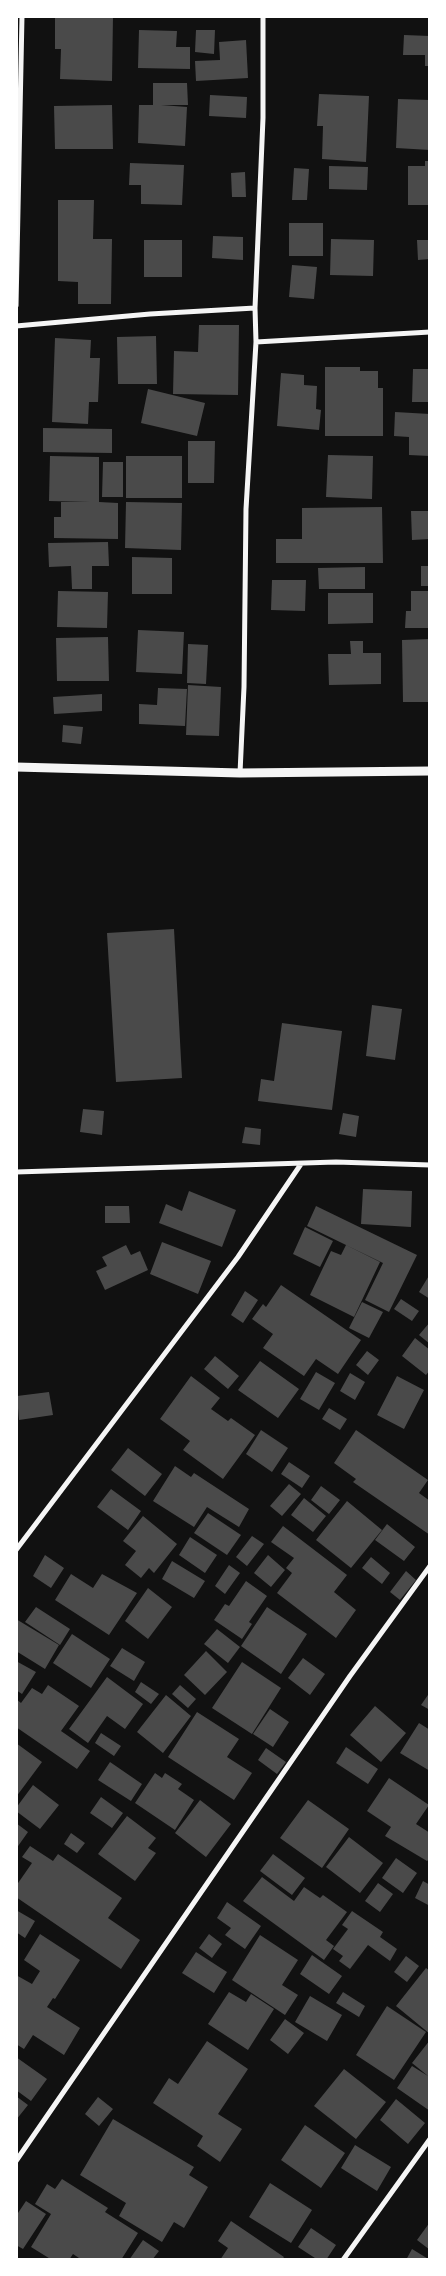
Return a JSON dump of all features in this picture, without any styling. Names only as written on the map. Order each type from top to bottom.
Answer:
[{"type":"street","points":[[16,306],[22,16]]},
{"type":"street","points":[[240,773],[244,687],[246,509],[256,342],[255,308],[263,118],[264,16]]},
{"type":"street","points":[[16,326],[150,314],[255,308]]},
{"type":"street","points":[[256,342],[430,332]]},
{"type":"street","points":[[16,767],[240,773],[430,771]]},
{"type":"street","points":[[16,1172],[336,1162],[430,1165]]},
{"type":"street","points":[[16,1550],[238,1257],[301,1164]]},
{"type":"street","points":[[16,2160],[350,1676],[430,1566]]},
{"type":"street","points":[[343,2260],[430,2139]]},
{"type":"building","points":[[55,16],[113,16],[112,81],[60,79],[61,49],[55,49]]},
{"type":"building","points":[[139,30],[177,31],[176,47],[190,47],[190,69],[138,68]]},
{"type":"building","points":[[196,30],[215,30],[214,54],[195,52]]},
{"type":"building","points":[[404,35],[430,36],[430,66],[425,66],[425,55],[403,55]]},
{"type":"building","points":[[246,40],[248,78],[196,81],[195,61],[220,60],[219,42]]},
{"type":"building","points":[[153,83],[187,83],[188,105],[161,105],[187,107],[185,146],[138,143],[139,105],[153,105]]},
{"type":"building","points":[[319,94],[369,96],[366,162],[322,159],[323,126],[317,126]]},
{"type":"building","points":[[210,95],[247,97],[246,118],[209,116]]},
{"type":"building","points":[[398,99],[430,100],[430,150],[396,148]]},
{"type":"building","points":[[112,105],[113,149],[55,149],[54,106]]},
{"type":"building","points":[[425,161],[430,161],[430,205],[408,205],[408,166],[425,166]]},
{"type":"building","points":[[130,163],[184,165],[182,205],[141,204],[141,185],[129,185]]},
{"type":"building","points":[[329,166],[368,167],[367,190],[329,189]]},
{"type":"building","points":[[294,168],[309,169],[307,200],[292,200]]},
{"type":"building","points":[[245,172],[246,197],[232,197],[231,173]]},
{"type":"building","points":[[58,200],[94,200],[93,239],[112,239],[111,304],[78,304],[78,282],[58,281]]},
{"type":"building","points":[[289,223],[323,223],[323,256],[289,256]]},
{"type":"building","points":[[213,236],[243,237],[243,260],[212,258]]},
{"type":"building","points":[[331,239],[374,240],[373,276],[330,275]]},
{"type":"building","points":[[144,240],[182,240],[182,277],[144,277]]},
{"type":"building","points":[[417,240],[430,240],[430,259],[418,260]]},
{"type":"building","points":[[292,265],[317,267],[314,299],[289,297]]},
{"type":"building","points":[[199,325],[239,325],[238,395],[173,394],[174,351],[198,352]]},
{"type":"building","points":[[156,336],[157,384],[118,384],[117,337]]},
{"type":"building","points":[[55,338],[91,340],[90,358],[100,358],[98,402],[89,402],[88,424],[52,422]]},
{"type":"building","points":[[325,367],[360,367],[360,371],[378,371],[378,388],[383,388],[383,436],[325,436]]},
{"type":"building","points":[[413,369],[430,369],[430,402],[412,402]]},
{"type":"building","points":[[281,373],[304,375],[304,385],[317,386],[316,409],[321,410],[319,430],[277,426]]},
{"type":"building","points":[[148,389],[205,403],[197,436],[141,423]]},
{"type":"building","points":[[395,412],[430,414],[430,456],[409,455],[409,437],[394,436]]},
{"type":"building","points":[[43,428],[112,429],[112,453],[43,452]]},
{"type":"building","points":[[188,441],[215,441],[214,483],[188,483]]},
{"type":"building","points":[[328,455],[373,456],[372,499],[326,497]]},
{"type":"building","points":[[50,456],[99,457],[99,502],[118,503],[118,539],[54,538],[54,517],[61,517],[61,502],[90,502],[49,501]]},
{"type":"building","points":[[126,456],[182,456],[182,498],[126,498]]},
{"type":"building","points":[[103,462],[123,462],[123,497],[102,497]]},
{"type":"building","points":[[126,502],[182,503],[181,550],[125,548]]},
{"type":"building","points":[[382,507],[383,563],[276,563],[276,539],[302,539],[302,508]]},
{"type":"building","points":[[411,511],[430,511],[430,539],[412,540]]},
{"type":"building","points":[[108,542],[109,566],[92,566],[92,589],[72,589],[71,566],[49,567],[48,543]]},
{"type":"building","points":[[132,557],[172,558],[172,594],[132,594]]},
{"type":"building","points":[[421,566],[430,566],[430,586],[421,586]]},
{"type":"building","points":[[365,567],[365,589],[319,589],[318,568]]},
{"type":"building","points":[[272,580],[306,580],[305,611],[271,610]]},
{"type":"building","points":[[58,591],[108,592],[107,628],[57,627]]},
{"type":"building","points":[[411,591],[430,591],[430,628],[405,628],[406,611],[411,611]]},
{"type":"building","points":[[328,593],[373,593],[373,623],[328,624]]},
{"type":"building","points":[[138,630],[184,632],[182,674],[136,672]]},
{"type":"building","points":[[108,637],[109,681],[57,681],[56,638]]},
{"type":"building","points":[[430,639],[430,702],[403,702],[402,640]]},
{"type":"building","points":[[350,641],[363,641],[363,653],[381,653],[381,684],[329,685],[328,654],[351,654]]},
{"type":"building","points":[[188,644],[208,645],[206,684],[187,683]]},
{"type":"building","points":[[188,685],[221,687],[219,736],[186,735]]},
{"type":"building","points":[[158,688],[187,689],[185,726],[139,724],[139,704],[157,705]]},
{"type":"building","points":[[102,694],[102,711],[54,714],[53,697]]},
{"type":"building","points":[[63,725],[83,727],[81,744],[62,742]]},
{"type":"building","points":[[174,929],[182,1078],[116,1082],[107,933]]},
{"type":"building","points":[[372,1005],[402,1009],[395,1060],[366,1056]]},
{"type":"building","points":[[282,1023],[342,1031],[332,1110],[258,1101],[261,1079],[274,1081]]},
{"type":"building","points":[[83,1109],[104,1111],[102,1135],[80,1132]]},
{"type":"building","points":[[343,1113],[359,1116],[356,1137],[339,1134]]},
{"type":"building","points":[[245,1127],[261,1129],[260,1145],[242,1143]]},
{"type":"building","points":[[363,1189],[412,1191],[411,1227],[361,1224]]},
{"type":"building","points":[[189,1191],[236,1210],[222,1247],[159,1223],[166,1204],[182,1211]]},
{"type":"building","points":[[105,1206],[129,1206],[130,1223],[105,1223]]},
{"type":"building","points":[[316,1206],[417,1255],[389,1312],[365,1300],[383,1263],[307,1226]]},
{"type":"building","points":[[305,1227],[333,1241],[320,1267],[293,1254]]},
{"type":"building","points":[[162,1242],[211,1261],[198,1294],[150,1274]]},
{"type":"building","points":[[126,1245],[131,1255],[140,1251],[148,1270],[105,1290],[96,1271],[107,1266],[102,1257]]},
{"type":"building","points":[[346,1245],[380,1262],[354,1317],[310,1295],[331,1251],[341,1255]]},
{"type":"building","points":[[430,1274],[430,1299],[419,1292]]},
{"type":"building","points":[[281,1285],[361,1340],[338,1374],[316,1359],[304,1376],[263,1348],[273,1334],[252,1319],[263,1304],[266,1307]]},
{"type":"building","points":[[245,1291],[258,1300],[243,1323],[231,1315]]},
{"type":"building","points":[[401,1299],[419,1311],[412,1321],[394,1309]]},
{"type":"building","points":[[362,1302],[383,1312],[369,1338],[349,1328]]},
{"type":"building","points":[[430,1322],[430,1344],[419,1335]]},
{"type":"building","points":[[415,1338],[430,1350],[430,1370],[426,1375],[402,1356]]},
{"type":"building","points":[[367,1351],[379,1360],[368,1375],[356,1365]]},
{"type":"building","points":[[215,1356],[239,1376],[228,1389],[204,1369]]},
{"type":"building","points":[[260,1361],[299,1389],[278,1418],[238,1390]]},
{"type":"building","points":[[316,1372],[335,1383],[319,1410],[300,1399]]},
{"type":"building","points":[[350,1373],[365,1382],[355,1400],[340,1391]]},
{"type":"building","points":[[191,1376],[220,1398],[211,1409],[228,1421],[231,1418],[255,1435],[223,1479],[183,1450],[190,1441],[160,1419]]},
{"type":"building","points":[[397,1376],[424,1390],[404,1429],[377,1415]]},
{"type":"building","points":[[49,1392],[53,1415],[19,1420],[17,1396]]},
{"type":"building","points":[[329,1408],[347,1419],[340,1430],[322,1419]]},
{"type":"building","points":[[261,1430],[288,1448],[272,1472],[246,1454]]},
{"type":"building","points":[[356,1430],[428,1480],[419,1493],[430,1501],[430,1535],[353,1482],[356,1479],[334,1463]]},
{"type":"building","points":[[128,1448],[162,1474],[145,1496],[111,1470]]},
{"type":"building","points":[[289,1462],[310,1476],[302,1488],[281,1474]]},
{"type":"building","points":[[175,1466],[191,1477],[194,1473],[249,1509],[239,1527],[207,1507],[194,1527],[153,1501]]},
{"type":"building","points":[[289,1484],[301,1494],[282,1516],[270,1506]]},
{"type":"building","points":[[321,1486],[340,1500],[329,1514],[311,1500]]},
{"type":"building","points":[[111,1489],[141,1511],[128,1530],[97,1507]]},
{"type":"building","points":[[304,1498],[326,1516],[313,1532],[291,1515]]},
{"type":"building","points":[[347,1501],[382,1530],[351,1568],[316,1540]]},
{"type":"building","points":[[208,1513],[241,1535],[227,1555],[194,1533]]},
{"type":"building","points":[[143,1516],[177,1544],[154,1573],[149,1568],[141,1578],[125,1565],[136,1551],[123,1541]]},
{"type":"building","points":[[387,1524],[415,1547],[404,1561],[375,1540]]},
{"type":"building","points":[[283,1526],[347,1575],[334,1592],[356,1610],[336,1638],[277,1593],[292,1573],[286,1568],[294,1558],[271,1542]]},
{"type":"building","points":[[252,1536],[264,1544],[247,1566],[236,1557]]},
{"type":"building","points":[[190,1537],[217,1555],[205,1573],[179,1555]]},
{"type":"building","points":[[45,1555],[64,1568],[51,1588],[33,1576]]},
{"type":"building","points":[[268,1555],[285,1570],[271,1587],[254,1573]]},
{"type":"building","points":[[371,1557],[390,1573],[382,1584],[362,1568]]},
{"type":"building","points":[[172,1561],[205,1581],[194,1598],[162,1579]]},
{"type":"building","points":[[229,1565],[240,1573],[225,1594],[215,1586]]},
{"type":"building","points":[[406,1571],[416,1580],[400,1600],[390,1592]]},
{"type":"building","points":[[71,1574],[93,1588],[102,1574],[137,1593],[109,1635],[55,1600]]},
{"type":"building","points":[[246,1581],[267,1596],[249,1622],[252,1624],[242,1639],[214,1620],[225,1604],[229,1606]]},
{"type":"building","points":[[148,1588],[172,1607],[148,1639],[125,1621]]},
{"type":"building","points":[[36,1607],[70,1629],[60,1645],[25,1622]]},
{"type":"building","points":[[267,1607],[307,1634],[281,1674],[241,1646]]},
{"type":"building","points":[[16,1619],[59,1645],[45,1669],[16,1651]]},
{"type":"building","points":[[217,1629],[240,1647],[228,1663],[204,1644]]},
{"type":"building","points":[[72,1634],[110,1659],[91,1688],[53,1663]]},
{"type":"building","points":[[122,1648],[145,1662],[134,1681],[110,1666]]},
{"type":"building","points":[[206,1651],[227,1672],[205,1695],[184,1675]]},
{"type":"building","points":[[303,1658],[325,1674],[310,1695],[288,1678]]},
{"type":"building","points":[[16,1661],[36,1672],[22,1694],[16,1690]]},
{"type":"building","points":[[242,1662],[281,1688],[252,1734],[212,1708]]},
{"type":"building","points":[[107,1677],[143,1704],[125,1729],[107,1716],[88,1743],[69,1729]]},
{"type":"building","points":[[141,1682],[159,1694],[151,1704],[135,1692]]},
{"type":"building","points":[[48,1685],[79,1706],[61,1731],[90,1751],[77,1769],[16,1727],[16,1699],[21,1703],[32,1688],[42,1694]]},
{"type":"building","points":[[180,1685],[196,1699],[188,1708],[172,1694]]},
{"type":"building","points":[[430,1692],[430,1710],[421,1705]]},
{"type":"building","points":[[166,1695],[191,1716],[163,1753],[137,1732]]},
{"type":"building","points":[[375,1706],[406,1733],[381,1762],[350,1735]]},
{"type":"building","points":[[270,1709],[289,1722],[273,1747],[253,1734]]},
{"type":"building","points":[[197,1712],[239,1739],[227,1757],[252,1773],[234,1800],[168,1757]]},
{"type":"building","points":[[419,1723],[430,1730],[430,1771],[400,1753]]},
{"type":"building","points":[[101,1733],[121,1746],[114,1756],[95,1743]]},
{"type":"building","points":[[16,1743],[42,1762],[16,1797]]},
{"type":"building","points":[[346,1747],[378,1769],[368,1784],[336,1763]]},
{"type":"building","points":[[266,1748],[286,1762],[277,1774],[258,1760]]},
{"type":"building","points":[[110,1762],[142,1784],[131,1801],[98,1780]]},
{"type":"building","points":[[155,1773],[162,1778],[165,1773],[182,1784],[178,1789],[194,1800],[175,1830],[135,1803]]},
{"type":"building","points":[[389,1778],[429,1805],[416,1824],[430,1833],[430,1858],[427,1861],[385,1836],[391,1827],[367,1811]]},
{"type":"building","points":[[33,1785],[59,1805],[40,1829],[16,1811],[16,1808]]},
{"type":"building","points":[[101,1797],[123,1813],[112,1828],[90,1813]]},
{"type":"building","points":[[200,1800],[231,1824],[206,1857],[175,1833]]},
{"type":"building","points":[[308,1800],[349,1829],[322,1868],[280,1838]]},
{"type":"building","points":[[127,1816],[156,1838],[148,1848],[156,1853],[135,1881],[98,1854]]},
{"type":"building","points":[[16,1823],[28,1832],[16,1849]]},
{"type":"building","points":[[71,1833],[85,1843],[77,1853],[64,1844]]},
{"type":"building","points":[[349,1837],[383,1863],[360,1893],[326,1867]]},
{"type":"building","points":[[30,1846],[53,1861],[58,1854],[122,1898],[108,1918],[140,1940],[121,1969],[16,1897],[16,1886],[32,1863],[22,1857]]},
{"type":"building","points":[[273,1854],[305,1878],[292,1895],[260,1871]]},
{"type":"building","points":[[396,1858],[417,1873],[403,1893],[382,1878]]},
{"type":"building","points":[[262,1877],[294,1901],[304,1887],[320,1898],[323,1895],[347,1912],[326,1940],[334,1946],[324,1960],[243,1901]]},
{"type":"building","points":[[423,1881],[430,1885],[430,1906],[415,1898]]},
{"type":"building","points":[[378,1883],[393,1894],[380,1912],[365,1901]]},
{"type":"building","points":[[227,1902],[261,1926],[245,1949],[225,1935],[231,1928],[217,1918]]},
{"type":"building","points":[[16,1910],[35,1921],[25,1938],[16,1932]]},
{"type":"building","points":[[352,1911],[383,1932],[380,1937],[397,1949],[390,1961],[368,1945],[350,1969],[339,1961],[343,1956],[333,1949],[348,1929],[342,1925]]},
{"type":"building","points":[[40,1934],[80,1960],[55,1999],[53,1998],[47,2007],[80,2028],[64,2055],[33,2035],[24,2049],[16,2044],[16,1975],[32,1984],[40,1971],[24,1960]]},
{"type":"building","points":[[209,1934],[222,1944],[212,1958],[199,1948]]},
{"type":"building","points":[[260,1935],[298,1960],[282,1985],[298,1995],[285,2015],[232,1980]]},
{"type":"building","points":[[196,1952],[227,1972],[214,1993],[182,1973]]},
{"type":"building","points":[[312,1955],[342,1976],[329,1994],[300,1974]]},
{"type":"building","points":[[406,1956],[419,1966],[407,1982],[394,1972]]},
{"type":"building","points":[[426,1968],[430,1971],[430,2034],[396,2006]]},
{"type":"building","points":[[229,1992],[246,2002],[251,1994],[274,2009],[248,2050],[208,2024]]},
{"type":"building","points":[[343,1992],[365,2006],[359,2017],[336,2003]]},
{"type":"building","points":[[310,1996],[342,2015],[327,2041],[295,2022]]},
{"type":"building","points":[[387,2006],[426,2032],[394,2080],[356,2055]]},
{"type":"building","points":[[285,2019],[304,2033],[288,2054],[270,2040]]},
{"type":"building","points":[[430,2040],[430,2111],[397,2088],[412,2066],[428,2076],[412,2063]]},
{"type":"building","points":[[207,2041],[248,2069],[218,2114],[242,2129],[220,2162],[197,2146],[203,2136],[153,2103],[169,2078],[178,2084]]},
{"type":"building","points":[[16,2057],[47,2079],[31,2101],[16,2090]]},
{"type":"building","points":[[344,2069],[386,2102],[356,2139],[314,2106]]},
{"type":"building","points":[[16,2096],[28,2105],[16,2120]]},
{"type":"building","points":[[98,2097],[113,2109],[99,2126],[85,2114]]},
{"type":"building","points":[[396,2099],[425,2123],[408,2144],[380,2120]]},
{"type":"building","points":[[113,2119],[194,2167],[189,2175],[208,2187],[184,2228],[174,2222],[162,2242],[119,2216],[126,2203],[80,2175]]},
{"type":"building","points":[[305,2125],[345,2153],[321,2188],[281,2160]]},
{"type":"building","points":[[355,2145],[391,2167],[377,2191],[341,2168]]},
{"type":"building","points":[[62,2179],[108,2208],[105,2212],[138,2233],[121,2260],[82,2260],[73,2254],[69,2260],[52,2260],[31,2247],[51,2214],[35,2204],[47,2184],[55,2189]]},
{"type":"building","points":[[270,2183],[312,2210],[291,2243],[249,2217]]},
{"type":"building","points":[[26,2201],[46,2214],[23,2249],[16,2245],[16,2216]]},
{"type":"building","points":[[231,2221],[284,2257],[282,2260],[220,2260],[228,2248],[218,2241]]},
{"type":"building","points":[[430,2222],[430,2250],[417,2240]]},
{"type":"building","points":[[311,2228],[336,2245],[326,2260],[318,2260],[298,2247]]},
{"type":"building","points":[[143,2240],[159,2251],[152,2260],[129,2260]]},
{"type":"building","points":[[412,2249],[430,2260],[406,2260]]}]
